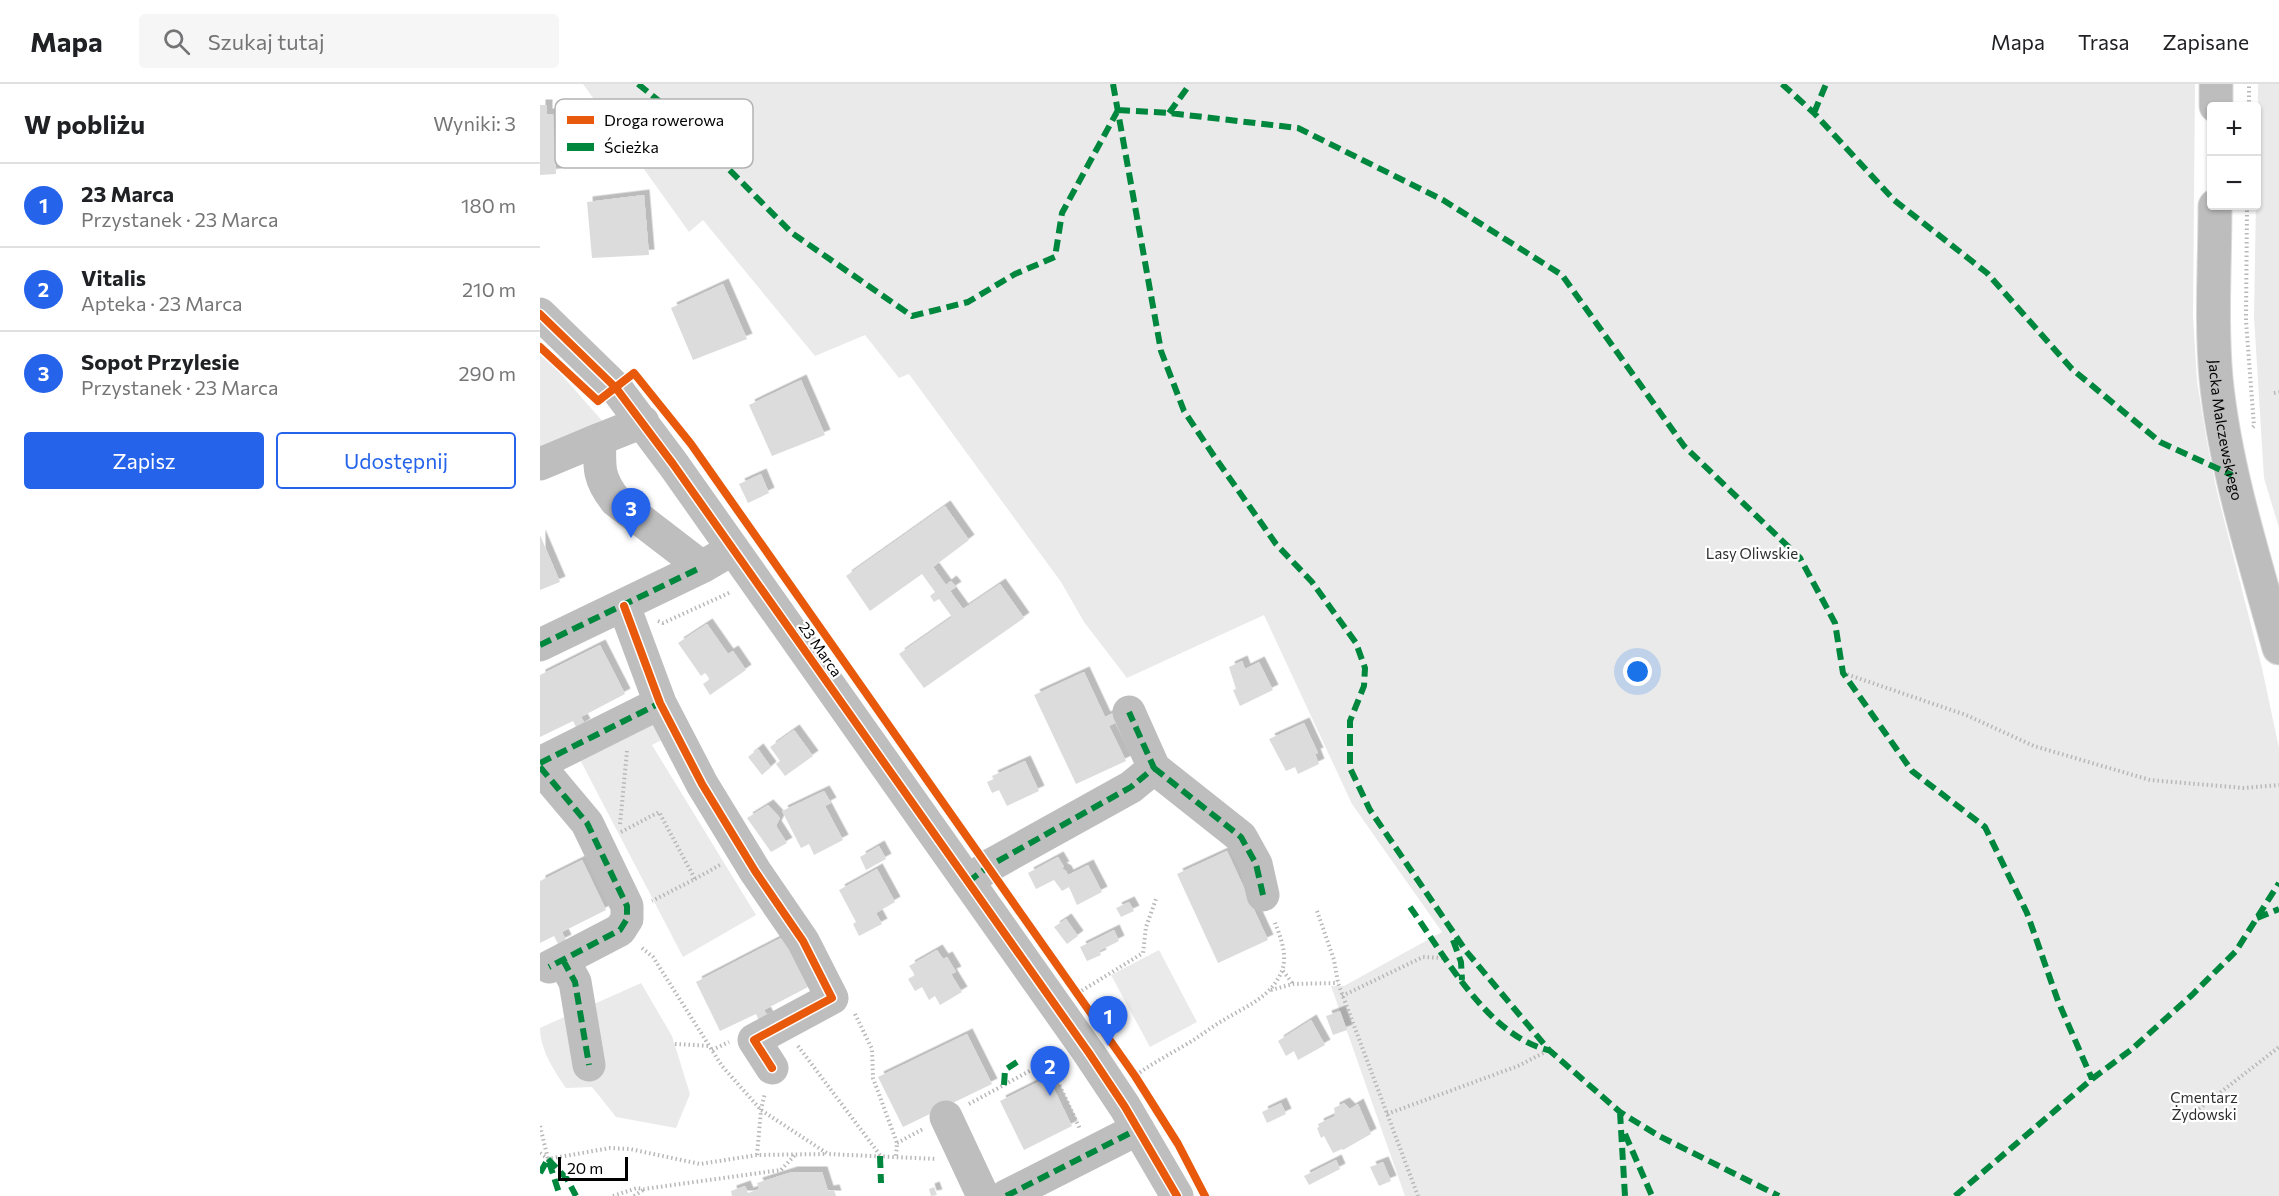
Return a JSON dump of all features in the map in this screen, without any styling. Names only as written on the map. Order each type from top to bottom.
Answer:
[{"type":"main road","points":[[2216,84],[2216,102]]},
{"type":"main road","name":"Jacka Malczewskiego","points":[[2215,210],[2214,339],[2222,425],[2232,475],[2279,648]]},
{"type":"street","name":"23 Marca","points":[[540,314],[616,388],[643,422],[1089,1053],[1138,1129],[1177,1196]]},
{"type":"street","points":[[540,464],[643,422]]},
{"type":"street","points":[[600,439],[599,473],[606,489],[616,501],[702,567]]},
{"type":"street","points":[[540,645],[628,618],[702,567],[734,549]]},
{"type":"street","points":[[628,618],[660,703],[702,784],[755,871],[803,941],[832,998],[754,1040],[772,1068]]},
{"type":"street","points":[[589,1065],[575,982],[556,963],[620,930],[627,919],[627,906],[587,823],[540,765],[660,703]]},
{"type":"street","points":[[1129,712],[1154,768],[1241,837],[1256,864],[1263,895]]},
{"type":"street","points":[[968,882],[989,866],[1131,787],[1154,768]]},
{"type":"street","points":[[946,1117],[983,1196]]},
{"type":"street","points":[[1006,1196],[1138,1129]]},
{"type":"path","points":[[2249,84],[2249,102]]},
{"type":"path","points":[[2247,210],[2246,321],[2254,426],[2248,431]]},
{"type":"path","points":[[628,618],[663,623],[740,588]]},
{"type":"path","points":[[1843,673],[1966,715],[2034,746],[2150,780],[2244,788],[2279,785]]},
{"type":"path","points":[[627,914],[694,879],[659,812],[619,833],[630,718]]},
{"type":"path","points":[[1263,895],[1284,943],[1282,971],[1271,991]]},
{"type":"path","points":[[1078,993],[1143,953],[1146,927],[1156,899]]},
{"type":"path","points":[[1317,911],[1334,960],[1342,996],[1418,1196]]},
{"type":"path","points":[[1342,996],[1423,957],[1446,958]]},
{"type":"path","points":[[1282,971],[1293,984]]},
{"type":"path","points":[[1135,1076],[1271,991],[1293,984],[1338,983]]},
{"type":"path","points":[[832,998],[850,1002],[872,1049],[873,1078],[897,1143],[896,1158]]},
{"type":"path","points":[[783,1026],[880,1156]]},
{"type":"path","points":[[675,1044],[710,1046]]},
{"type":"path","points":[[2199,1109],[2279,1047]]},
{"type":"path","points":[[1387,1114],[1518,1066],[1549,1050]]},
{"type":"path","points":[[946,1117],[1062,1053]]},
{"type":"path","points":[[1048,1061],[1082,1136]]},
{"type":"path","points":[[757,1155],[762,1110],[772,1068]]},
{"type":"path","points":[[540,1126],[548,1159]]},
{"type":"path","points":[[540,1153],[548,1159],[610,1148],[630,1149],[700,1164],[757,1155],[828,1154]]},
{"type":"path","points":[[613,1196],[637,1188],[644,1189],[781,1170],[796,1154]]},
{"type":"path","points":[[634,1196],[644,1189]]},
{"type":"green space","name":"Lasy Oliwskie","points":[[583,84],[2195,84],[2193,315],[2197,381],[2217,492],[2262,668],[2279,748],[2279,1196],[1405,1196],[1331,986],[1344,986],[1442,932],[1352,804],[1264,615],[1127,678],[1084,622],[1061,582],[909,374],[899,378],[865,335],[815,356],[703,220],[689,232],[643,168],[753,168],[753,99],[594,99]]},
{"type":"green space","points":[[2258,84],[2279,84],[2279,528],[2264,478],[2254,317],[2256,210],[2261,210],[2261,102],[2258,102]]},
{"type":"green space","points":[[540,355],[559,372],[605,424],[540,451]]},
{"type":"green space","points":[[651,717],[671,735],[652,745],[756,915],[683,957],[576,752]]},
{"type":"green space","points":[[1159,950],[1197,1022],[1150,1047],[1111,975]]},
{"type":"green space","points":[[641,983],[672,1036],[690,1094],[676,1128],[616,1117],[592,1087],[566,1088],[552,1067],[542,1044],[540,1028]]},
{"type":"building","points":[[540,105],[547,105],[547,114],[553,114],[556,174],[540,175]]},
{"type":"building","points":[[644,195],[649,255],[592,258],[587,202]]},
{"type":"building","points":[[723,284],[747,339],[693,360],[671,308]]},
{"type":"building","points":[[801,380],[825,435],[772,456],[749,405]]},
{"type":"building","points":[[761,474],[769,493],[748,503],[739,484]]},
{"type":"building","points":[[945,506],[969,540],[933,567],[946,585],[951,581],[956,587],[950,591],[963,609],[1000,584],[1024,618],[924,688],[899,654],[952,617],[939,599],[934,602],[930,596],[935,592],[922,574],[870,611],[846,576]]},
{"type":"building","points":[[540,535],[560,582],[540,590]]},
{"type":"building","points":[[707,624],[728,654],[733,651],[746,670],[710,695],[703,684],[710,679],[705,673],[701,676],[678,643]]},
{"type":"building","points":[[600,645],[625,694],[581,717],[585,724],[577,729],[573,721],[540,737],[540,675]]},
{"type":"building","points":[[1242,661],[1245,669],[1259,662],[1273,690],[1240,706],[1233,690],[1236,689],[1229,667]]},
{"type":"building","points":[[1084,672],[1105,717],[1113,713],[1117,722],[1109,726],[1126,761],[1076,784],[1034,695]]},
{"type":"building","points":[[1304,723],[1318,753],[1315,754],[1319,764],[1298,774],[1295,767],[1286,771],[1269,739]]},
{"type":"building","points":[[794,730],[813,756],[785,776],[776,764],[780,761],[770,747]]},
{"type":"building","points":[[758,749],[771,767],[762,775],[748,757]]},
{"type":"building","points":[[1025,761],[1039,791],[1007,806],[999,790],[992,793],[987,782],[994,779],[992,776]]},
{"type":"building","points":[[824,791],[831,803],[825,806],[843,840],[814,855],[809,844],[801,848],[782,811]]},
{"type":"building","points":[[768,805],[780,818],[776,826],[787,843],[771,852],[747,818]]},
{"type":"building","points":[[879,846],[886,859],[866,870],[860,857]]},
{"type":"building","points":[[1227,851],[1268,940],[1218,963],[1177,874]]},
{"type":"building","points":[[1058,857],[1064,867],[1061,868],[1068,875],[1088,865],[1102,892],[1077,905],[1069,887],[1062,891],[1054,880],[1036,889],[1028,873]]},
{"type":"building","points":[[582,860],[606,910],[562,932],[566,940],[558,944],[554,936],[540,943],[540,881]]},
{"type":"building","points":[[877,869],[895,902],[876,913],[882,924],[859,936],[853,924],[856,922],[839,890]]},
{"type":"building","points":[[1129,902],[1134,911],[1121,917],[1116,908]]},
{"type":"building","points":[[1066,919],[1078,936],[1067,944],[1054,927]]},
{"type":"building","points":[[1114,930],[1119,941],[1099,951],[1101,955],[1087,961],[1080,947]]},
{"type":"building","points":[[783,937],[808,987],[764,1010],[768,1017],[759,1021],[756,1014],[720,1031],[696,982]]},
{"type":"building","points":[[937,950],[943,959],[947,957],[956,972],[951,974],[962,992],[940,1005],[935,996],[929,1000],[922,987],[915,991],[908,979],[915,975],[909,966]]},
{"type":"building","points":[[1340,1011],[1347,1030],[1333,1035],[1326,1016]]},
{"type":"building","points":[[1311,1020],[1325,1045],[1298,1060],[1294,1051],[1286,1056],[1278,1041]]},
{"type":"building","points":[[967,1034],[992,1084],[903,1127],[878,1077]]},
{"type":"building","points":[[1048,1077],[1072,1126],[1024,1150],[1000,1101]]},
{"type":"building","points":[[1281,1103],[1286,1114],[1267,1123],[1262,1112]]},
{"type":"building","points":[[1344,1103],[1350,1109],[1358,1104],[1371,1134],[1333,1153],[1324,1136],[1321,1138],[1317,1128],[1318,1124],[1335,1116],[1334,1108]]},
{"type":"building","points":[[1336,1160],[1340,1169],[1309,1185],[1304,1176]]},
{"type":"building","points":[[1383,1162],[1391,1181],[1379,1186],[1370,1167]]},
{"type":"building","points":[[792,1172],[822,1172],[828,1191],[834,1190],[836,1196],[732,1196],[731,1191],[745,1186],[748,1193],[759,1189],[757,1183]]},
{"type":"building","points":[[934,1187],[937,1195],[931,1196],[929,1189]]},
{"type":"marked path","points":[[638,84],[657,99]]},
{"type":"marked path","points":[[1113,84],[1161,351],[1184,411],[1214,456],[1276,544],[1312,582],[1356,643],[1365,668],[1364,686],[1350,721],[1350,768],[1370,810],[1466,951],[1549,1050],[1620,1112],[1659,1136],[1779,1196]]},
{"type":"marked path","points":[[1169,113],[1190,84]]},
{"type":"marked path","points":[[1782,84],[1814,113],[1894,200],[1987,273],[2072,369],[2160,442],[2232,475]]},
{"type":"marked path","points":[[1814,113],[1826,84]]},
{"type":"marked path","points":[[728,168],[792,233],[912,316],[968,302],[1015,274],[1055,257],[1062,213],[1118,110]]},
{"type":"marked path","points":[[1118,110],[1169,113],[1298,128],[1443,200],[1562,275],[1684,446],[1800,558],[1835,623],[1843,673],[1912,771],[1985,827],[2027,913],[2058,1001],[2092,1079]]},
{"type":"marked path","points":[[540,645],[702,567]]},
{"type":"marked path","points":[[540,763],[660,703]]},
{"type":"marked path","points":[[968,882],[989,866],[1131,787],[1154,768],[1129,712]]},
{"type":"marked path","points":[[540,767],[587,823],[627,906],[627,919],[620,930],[549,967]]},
{"type":"marked path","points":[[1154,768],[1241,837],[1256,864],[1263,895]]},
{"type":"marked path","points":[[1955,1196],[2092,1079],[2132,1049],[2192,995],[2236,951],[2279,883]]},
{"type":"marked path","points":[[1410,907],[1453,970],[1487,1011],[1526,1042],[1548,1050]]},
{"type":"marked path","points":[[2257,918],[2279,909]]},
{"type":"marked path","points":[[1453,940],[1461,962],[1462,980]]},
{"type":"marked path","points":[[563,960],[575,982],[589,1065]]},
{"type":"marked path","points":[[1004,1085],[1005,1070],[1017,1062]]},
{"type":"marked path","points":[[1620,1112],[1625,1196]]},
{"type":"marked path","points":[[1006,1196],[1138,1129]]},
{"type":"marked path","points":[[1625,1134],[1652,1196]]},
{"type":"marked path","points":[[880,1156],[881,1183]]},
{"type":"marked path","points":[[548,1159],[567,1179],[576,1196]]},
{"type":"marked path","points":[[540,1173],[548,1159]]},
{"type":"marked path","points":[[549,1162],[560,1196]]},
{"type":"cycle path","points":[[540,314],[616,388],[673,464],[1089,1053],[1125,1107],[1177,1196]]},
{"type":"cycle path","points":[[540,347],[598,401],[634,373],[691,444],[1135,1076],[1178,1144],[1205,1196]]},
{"type":"cycle path","points":[[624,606],[660,703],[702,784],[755,871],[803,941],[832,998],[754,1040],[772,1068]]},
{"type":"place","name":"Sopot Przylesie","points":[[631,538]]},
{"type":"place","name":"23 Marca","points":[[1108,1046]]},
{"type":"place","name":"Vitalis","points":[[1050,1096]]},
{"type":"park label","name":"Cmentarz Żydowski","points":[[2204,1106]]}]
